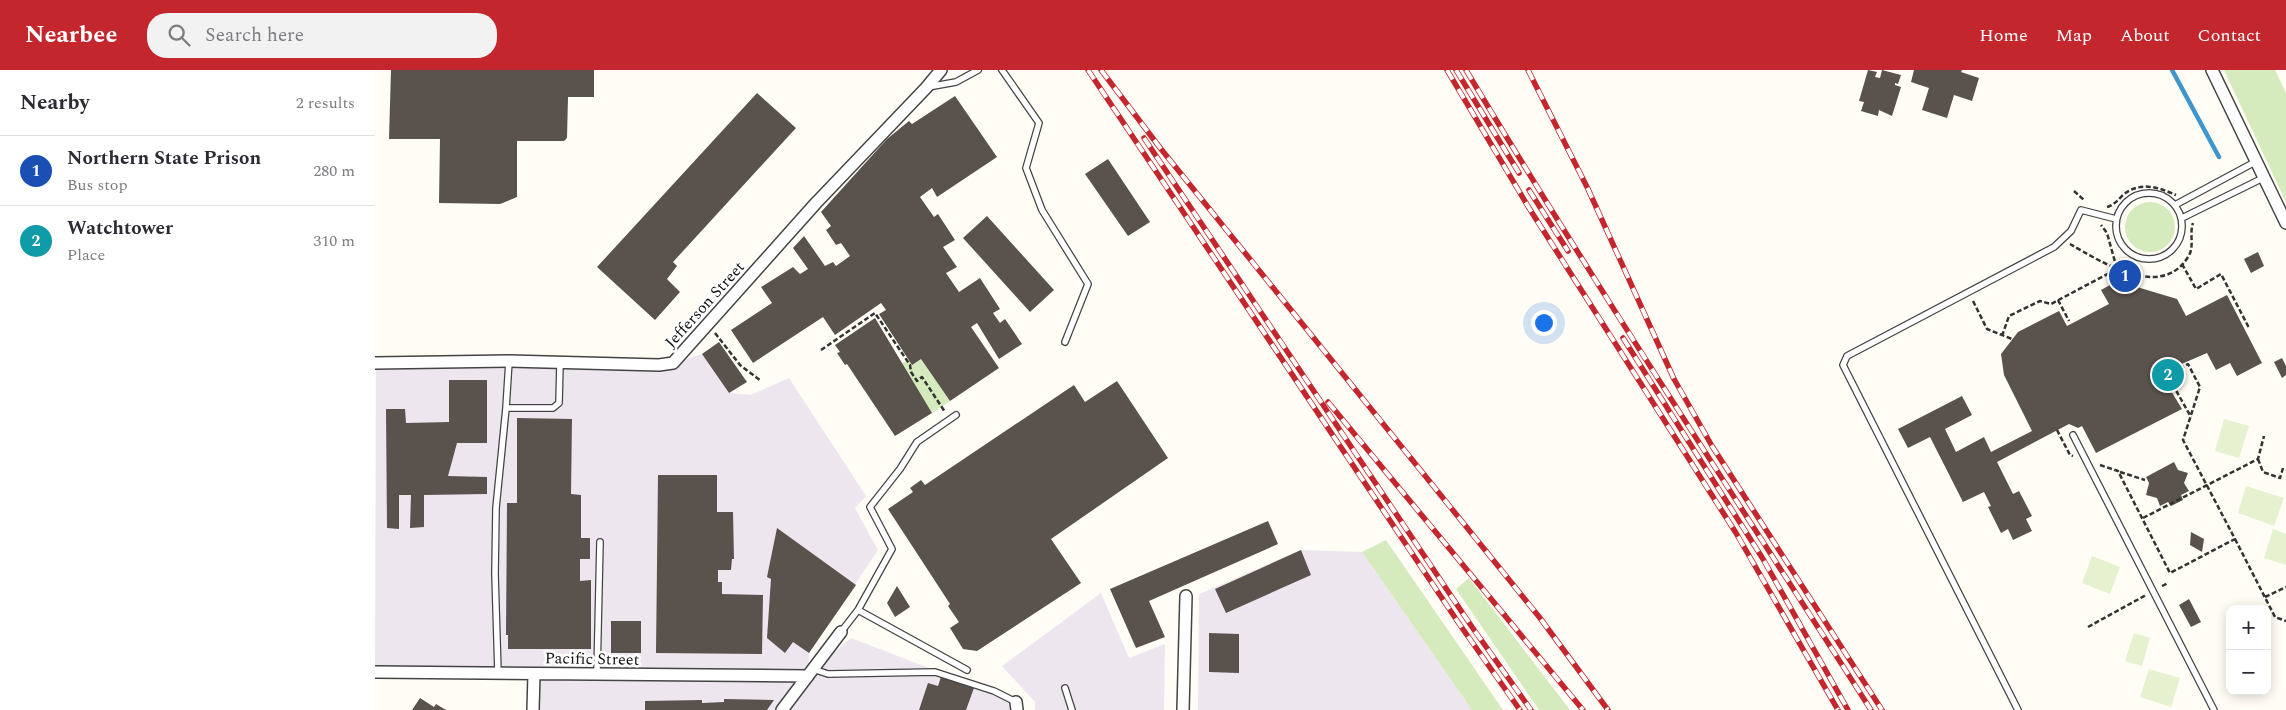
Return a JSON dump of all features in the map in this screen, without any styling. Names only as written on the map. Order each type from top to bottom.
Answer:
[{"type":"street","name":"Jefferson Street","points":[[375,363],[509,361],[659,365],[673,363],[816,203],[941,70]]},
{"type":"street","points":[[2212,70],[2286,223]]},
{"type":"street","points":[[1183,710],[1186,596]]},
{"type":"street","points":[[782,710],[841,632]]},
{"type":"street","name":"Pacific Street","points":[[375,672],[534,674],[811,672]]},
{"type":"street","points":[[533,710],[534,674]]},
{"type":"lane","points":[[926,88],[956,82],[978,70]]},
{"type":"lane","points":[[1002,70],[1039,123],[1026,168],[1042,210],[1088,284],[1065,342]]},
{"type":"lane","points":[[2175,205],[2255,162]]},
{"type":"lane","points":[[2182,218],[2263,178]]},
{"type":"lane","points":[[2148,192],[2159,194],[2175,205],[2182,218],[2181,239],[2166,256],[2156,259],[2145,260],[2135,257],[2125,250],[2119,241],[2116,230],[2116,219],[2120,209],[2127,200],[2148,192]]},
{"type":"lane","points":[[2018,710],[1843,366],[1847,356],[2054,247],[2071,231],[2081,210],[2116,219]]},
{"type":"lane","points":[[498,673],[495,574],[496,508],[509,361]]},
{"type":"lane","points":[[506,408],[553,408],[559,403],[560,362]]},
{"type":"lane","points":[[841,632],[857,610],[891,550],[869,507],[900,469],[917,442],[956,415]]},
{"type":"lane","points":[[2073,435],[2214,710]]},
{"type":"lane","points":[[597,674],[600,542]]},
{"type":"lane","points":[[857,610],[967,670]]},
{"type":"lane","points":[[811,672],[828,674],[935,672],[994,692],[1017,706]]},
{"type":"lane","points":[[1065,688],[1072,710]]},
{"type":"path","points":[[2103,207],[2109,206],[2131,190],[2146,186],[2155,186],[2175,195],[2181,195]]},
{"type":"path","points":[[2074,191],[2086,202]]},
{"type":"path","points":[[2070,244],[2117,269],[2133,275],[2151,276],[2170,272],[2182,264],[2191,250],[2191,230],[2195,220]]},
{"type":"path","points":[[2096,223],[2105,228],[2117,269]]},
{"type":"path","points":[[2065,250],[2074,240]]},
{"type":"path","points":[[2182,264],[2195,289],[2221,274],[2248,326],[2245,327]]},
{"type":"path","points":[[2002,336],[2009,316],[2040,300],[2051,304],[2117,269]]},
{"type":"path","points":[[1975,300],[1973,304],[1985,326],[1992,333],[2012,339]]},
{"type":"path","points":[[2058,300],[2069,321]]},
{"type":"path","points":[[821,350],[875,313],[909,365],[917,381],[922,377],[949,420]]},
{"type":"path","points":[[708,324],[740,365],[760,380]]},
{"type":"path","points":[[2191,417],[2173,385],[2176,371],[2188,364],[2200,387],[2191,417],[2183,440],[2275,617],[2286,621]]},
{"type":"path","points":[[2057,430],[2070,455],[2145,480]]},
{"type":"path","points":[[2264,436],[2258,460],[2263,472],[2280,478],[2283,468]]},
{"type":"path","points":[[2143,518],[2207,484],[2258,460]]},
{"type":"path","points":[[2118,471],[2170,573],[2235,540]]},
{"type":"path","points":[[2161,587],[2168,583]]},
{"type":"path","points":[[2265,597],[2286,587]]},
{"type":"path","points":[[2088,627],[2153,592]]},
{"type":"shaded area","points":[[702,354],[729,393],[751,395],[789,378],[866,496],[855,508],[878,550],[809,653],[808,675],[851,638],[1020,703],[1020,710],[533,710],[534,674],[375,672],[376,363],[673,363]]},
{"type":"shaded area","points":[[1301,550],[1362,552],[1472,710],[1198,710],[1199,594]]},
{"type":"shaded area","points":[[1101,593],[1129,658],[1165,644],[1164,710],[1035,710],[1035,702],[1002,666]]},
{"type":"green space","points":[[2224,70],[2275,70],[2286,93],[2286,202]]},
{"type":"green space","points":[[2145,202],[2155,202],[2168,209],[2175,222],[2175,232],[2168,245],[2155,252],[2145,252],[2136,248],[2129,241],[2125,232],[2125,222],[2129,213],[2136,206]]},
{"type":"green space","points":[[909,359],[913,364],[921,359],[950,401],[932,413],[901,364]]},
{"type":"green space","points":[[2224,419],[2249,426],[2239,458],[2215,451]]},
{"type":"green space","points":[[2246,486],[2284,498],[2274,526],[2238,513]]},
{"type":"green space","points":[[2273,529],[2286,534],[2286,565],[2264,558]]},
{"type":"green space","points":[[1386,540],[1503,710],[1472,710],[1362,552]]},
{"type":"green space","points":[[2092,556],[2120,567],[2110,594],[2082,583]]},
{"type":"green space","points":[[1469,578],[1570,710],[1539,710],[1456,589]]},
{"type":"green space","points":[[2134,633],[2150,638],[2142,666],[2125,661]]},
{"type":"green space","points":[[2149,669],[2180,678],[2171,707],[2140,697]]},
{"type":"building","points":[[391,70],[594,70],[594,97],[568,97],[567,138],[564,141],[517,141],[517,197],[500,204],[439,203],[440,139],[389,139]]},
{"type":"building","points":[[1868,70],[1877,72],[1875,77],[1880,78],[1882,70],[1901,75],[1898,84],[1895,83],[1895,85],[1901,87],[1892,116],[1879,110],[1878,116],[1861,111],[1864,102],[1859,101]]},
{"type":"building","points":[[1914,70],[1962,70],[1961,72],[1979,78],[1972,101],[1954,95],[1947,118],[1922,110],[1929,88],[1911,82]]},
{"type":"building","points":[[757,93],[796,128],[673,262],[677,266],[667,279],[680,292],[655,320],[597,267]]},
{"type":"building","points":[[955,96],[997,157],[937,197],[932,188],[920,197],[934,217],[938,214],[955,240],[943,247],[957,267],[946,273],[959,292],[980,278],[1000,309],[993,313],[1000,323],[1005,319],[1022,344],[999,359],[977,323],[971,327],[999,368],[950,401],[921,359],[912,365],[879,314],[886,310],[881,303],[835,335],[823,317],[753,363],[731,330],[772,303],[761,287],[793,267],[800,274],[808,269],[793,248],[804,236],[825,266],[833,262],[836,266],[850,256],[841,243],[836,245],[826,230],[831,226],[821,212],[887,139],[909,121],[912,124]]},
{"type":"building","points":[[1108,159],[1150,222],[1128,236],[1085,174]]},
{"type":"building","points":[[987,216],[1054,290],[1030,312],[963,238]]},
{"type":"building","points":[[2258,252],[2264,266],[2251,273],[2244,259]]},
{"type":"building","points":[[2117,281],[2177,299],[2186,316],[2227,295],[2262,363],[2237,376],[2230,363],[2216,370],[2207,353],[2170,369],[2174,376],[2165,381],[2182,409],[2096,453],[2082,426],[2078,428],[2069,424],[1997,462],[2013,494],[2019,491],[2032,516],[2026,519],[2032,531],[2013,540],[2008,529],[2001,533],[1988,507],[1991,506],[1984,492],[1963,502],[1930,437],[1908,448],[1898,429],[1962,396],[1972,415],[1945,429],[1956,452],[1984,437],[1991,452],[2032,431],[2004,375],[2001,354],[2018,332],[2059,311],[2067,326],[2109,304],[2101,290]]},
{"type":"building","points":[[875,318],[932,413],[895,436],[847,364],[845,365],[837,353],[840,352],[835,345]]},
{"type":"building","points":[[719,342],[747,382],[729,393],[702,354]]},
{"type":"building","points":[[2282,358],[2286,366],[2286,375],[2282,378],[2274,362]]},
{"type":"building","points":[[449,380],[487,380],[487,443],[457,443],[448,476],[487,477],[487,494],[424,495],[424,527],[410,528],[411,495],[399,495],[399,529],[387,528],[386,409],[405,409],[406,423],[449,422]]},
{"type":"building","points":[[1117,381],[1168,458],[1051,539],[1081,583],[977,651],[963,649],[950,628],[959,622],[948,606],[950,604],[888,509],[913,492],[910,488],[921,480],[925,485],[1074,385],[1085,402]]},
{"type":"building","points":[[517,418],[572,419],[571,494],[581,495],[581,538],[590,538],[590,559],[580,559],[580,581],[591,580],[591,649],[508,649],[508,635],[506,635],[507,503],[517,503]]},
{"type":"building","points":[[2174,462],[2178,470],[2188,473],[2184,483],[2189,491],[2181,495],[2183,500],[2171,506],[2168,502],[2160,506],[2157,498],[2146,495],[2149,483],[2146,477]]},
{"type":"building","points":[[658,475],[717,475],[717,512],[733,512],[734,559],[732,559],[731,570],[718,570],[718,582],[722,582],[722,594],[763,595],[762,654],[656,653]]},
{"type":"building","points":[[1268,521],[1278,544],[1149,601],[1165,637],[1136,648],[1110,589]]},
{"type":"building","points":[[777,528],[856,585],[809,653],[793,642],[785,653],[767,638],[771,579],[767,577]]},
{"type":"building","points":[[2191,532],[2204,539],[2202,552],[2190,545]]},
{"type":"building","points":[[1301,550],[1311,575],[1226,613],[1215,589]]},
{"type":"building","points":[[897,586],[910,607],[895,617],[887,603]]},
{"type":"building","points":[[2189,599],[2201,622],[2191,627],[2179,605]]},
{"type":"building","points":[[611,621],[641,621],[641,653],[611,653]]},
{"type":"building","points":[[1209,633],[1239,634],[1239,673],[1209,672]]},
{"type":"building","points":[[941,677],[974,688],[966,710],[919,710],[928,683],[938,686]]},
{"type":"building","points":[[420,698],[434,707],[436,704],[446,710],[412,710]]},
{"type":"building","points":[[724,699],[774,700],[767,710],[645,710],[645,701],[702,700],[702,703],[724,702]]},
{"type":"waterway","points":[[2172,70],[2219,157]]},
{"type":"railway","points":[[1088,70],[1460,625],[1520,710]]},
{"type":"railway","points":[[1101,70],[1161,149],[1540,618],[1608,710]]},
{"type":"railway","points":[[1447,70],[1529,208],[1736,533],[1838,710]]},
{"type":"railway","points":[[1456,70],[1519,173]]},
{"type":"railway","points":[[1466,70],[1615,312],[1871,710]]},
{"type":"railway","points":[[1528,70],[1588,189],[1674,379],[1712,446],[1882,710]]},
{"type":"railway","points":[[1144,138],[1472,627],[1531,710]]},
{"type":"railway","points":[[1529,190],[1568,251]]},
{"type":"railway","points":[[1623,338],[1763,559],[1848,710]]},
{"type":"railway","points":[[1328,402],[1583,710]]},
{"type":"place","name":"Northern State Prison","points":[[2125,276]]},
{"type":"place","name":"Watchtower","points":[[2168,375]]}]
